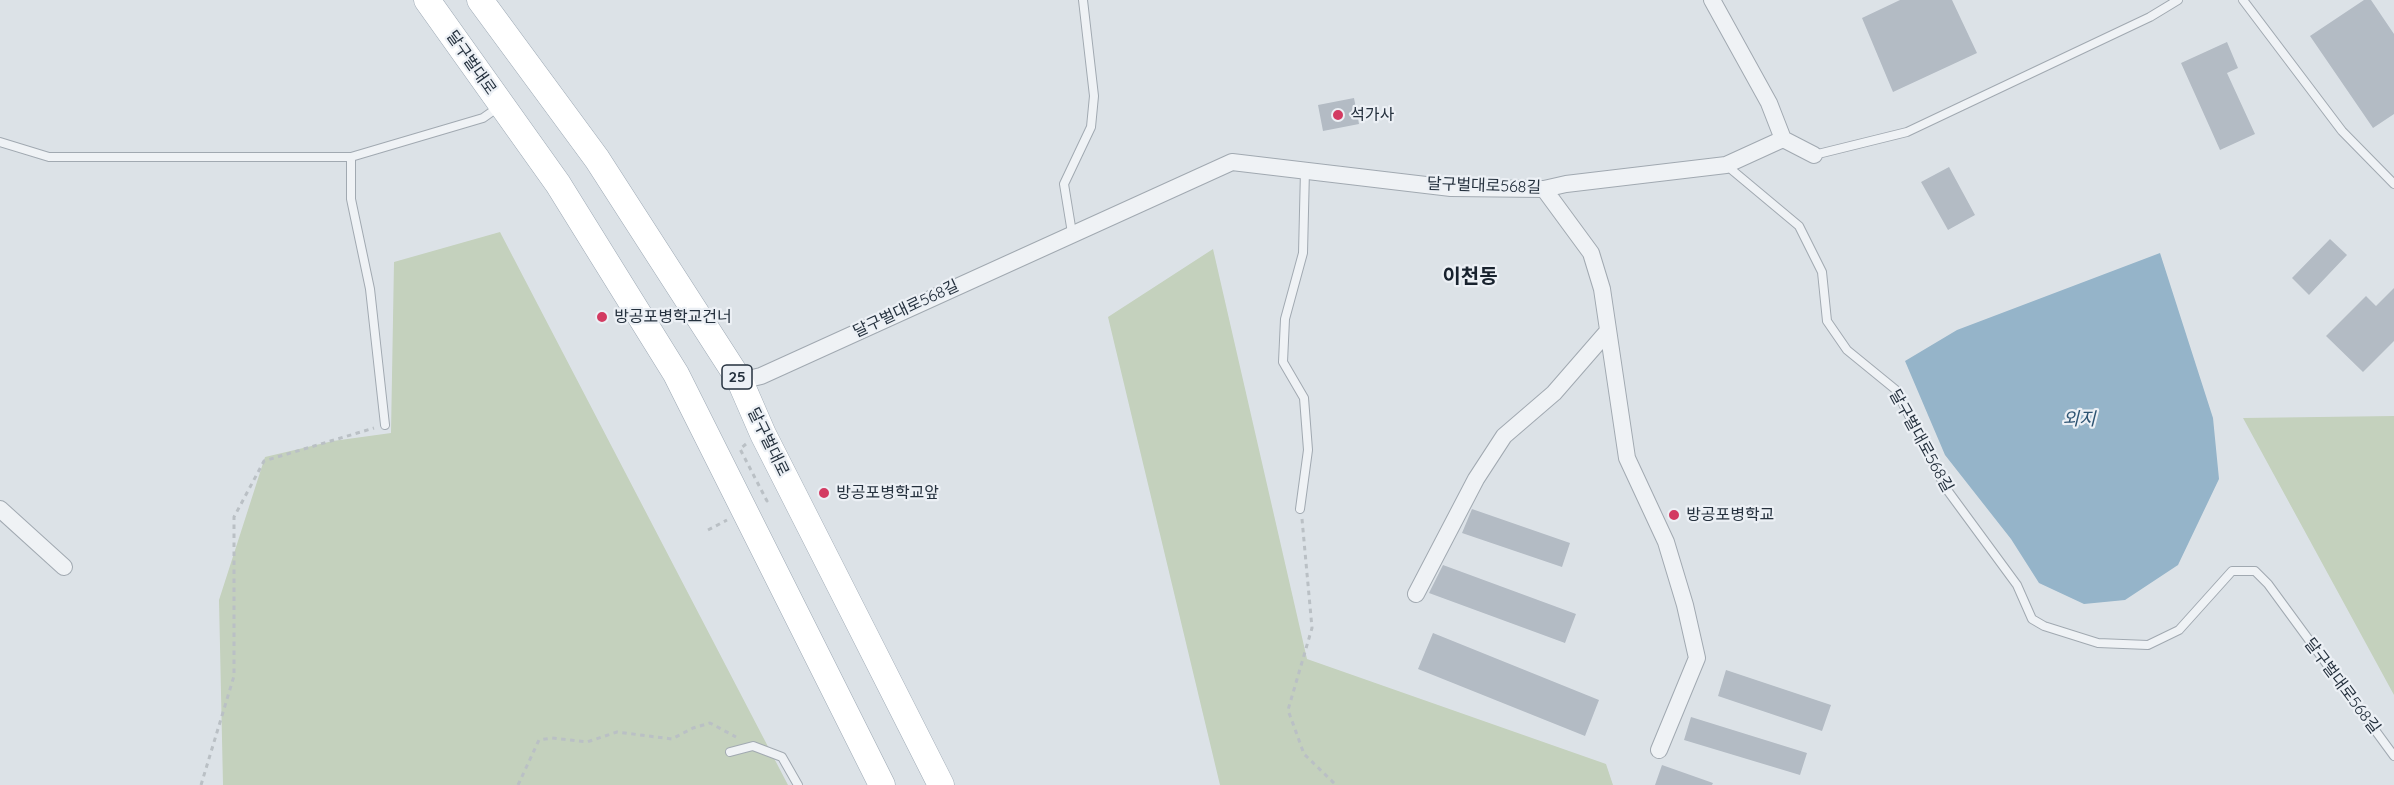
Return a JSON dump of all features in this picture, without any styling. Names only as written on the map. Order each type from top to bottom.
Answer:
[{"type":"main road","name":"달구벌대로","points":[[427,0],[558,184],[676,374],[882,785]]},
{"type":"main road","name":"달구벌대로","points":[[480,0],[597,159],[740,381],[763,434],[941,785]]},
{"type":"street","points":[[1712,0],[1769,103],[1783,139],[1814,155]]},
{"type":"street","points":[[1726,165],[1783,139]]},
{"type":"street","name":"달구벌대로568길","points":[[740,381],[761,376],[1232,162],[1451,188],[1544,189],[1566,184],[1726,165]]},
{"type":"street","points":[[1544,189],[1591,253],[1602,289],[1627,458],[1666,542],[1697,658],[1659,750]]},
{"type":"street","points":[[1416,594],[1476,479],[1504,436],[1554,393],[1607,332]]},
{"type":"street","points":[[0,509],[64,567]]},
{"type":"lane","points":[[1072,233],[1064,184],[1090,127],[1094,96],[1083,0]]},
{"type":"lane","points":[[1814,155],[1907,132],[2150,17],[2178,0]]},
{"type":"lane","points":[[2243,0],[2342,131],[2394,184]]},
{"type":"lane","points":[[0,142],[49,158],[351,157],[483,118],[501,105]]},
{"type":"lane","points":[[351,157],[351,200],[370,289],[386,424]]},
{"type":"lane","name":"달구벌대로568길","points":[[1726,165],[1799,226],[1822,272],[1827,321],[1847,350],[1896,390],[1945,487],[2017,585],[2032,619],[2044,626],[2098,643],[2148,645],[2179,630],[2232,571],[2254,571],[2268,584],[2394,756]]},
{"type":"lane","points":[[1300,509],[1308,450],[1304,398],[1283,362],[1285,319],[1303,253],[1305,170]]},
{"type":"lane","points":[[730,752],[753,746],[782,758],[798,785]]},
{"type":"path","points":[[201,785],[234,675],[234,517],[264,461],[386,424]]},
{"type":"path","points":[[1300,509],[1312,628],[1288,710],[1304,754],[1336,785]]},
{"type":"path","points":[[518,785],[539,740],[552,738],[587,742],[617,732],[672,739],[693,728],[710,723],[753,746]]},
{"type":"green space","points":[[500,232],[788,785],[223,785],[219,600],[265,457],[333,441],[391,433],[394,262]]},
{"type":"green space","points":[[1213,249],[1307,659],[1606,764],[1613,785],[1220,785],[1108,317]]},
{"type":"green space","points":[[2394,416],[2394,695],[2243,418]]},
{"type":"water","name":"외지","points":[[2160,253],[2213,418],[2219,479],[2178,565],[2125,600],[2084,604],[2039,583],[2011,539],[1945,455],[1905,361],[1957,330]]},
{"type":"building","points":[[1900,0],[1952,0],[1977,53],[1893,92],[1862,18]]},
{"type":"building","points":[[2364,0],[2371,0],[2394,34],[2394,114],[2373,128],[2310,36]]},
{"type":"building","points":[[2227,42],[2238,68],[2227,73],[2255,134],[2220,150],[2181,63]]},
{"type":"building","name":"석가사","points":[[1354,98],[1359,124],[1323,131],[1318,105]]},
{"type":"building","points":[[1949,167],[1975,215],[1948,230],[1921,182]]},
{"type":"building","points":[[2330,239],[2347,255],[2309,295],[2292,278]]},
{"type":"building","points":[[2394,288],[2394,341],[2363,372],[2326,336],[2366,296],[2376,306]]},
{"type":"building","points":[[1472,509],[1570,543],[1562,567],[1462,533]]},
{"type":"building","points":[[1443,565],[1576,614],[1565,643],[1429,593]]},
{"type":"building","points":[[1433,633],[1599,700],[1585,736],[1418,669]]},
{"type":"building","points":[[1726,670],[1831,705],[1822,731],[1718,696]]},
{"type":"building","points":[[1691,717],[1807,753],[1800,775],[1684,740]]},
{"type":"building","points":[[1662,765],[1713,783],[1712,785],[1655,785]]},
{"type":"place","name":"석가사","points":[[1338,115]]},
{"type":"place","name":"방공포병학교건너","points":[[602,317]]},
{"type":"place","name":"방공포병학교앞","points":[[824,493]]},
{"type":"place","name":"방공포병학교","points":[[1674,515]]},
{"type":"district","name":"이천동","points":[[1470,277]]}]
